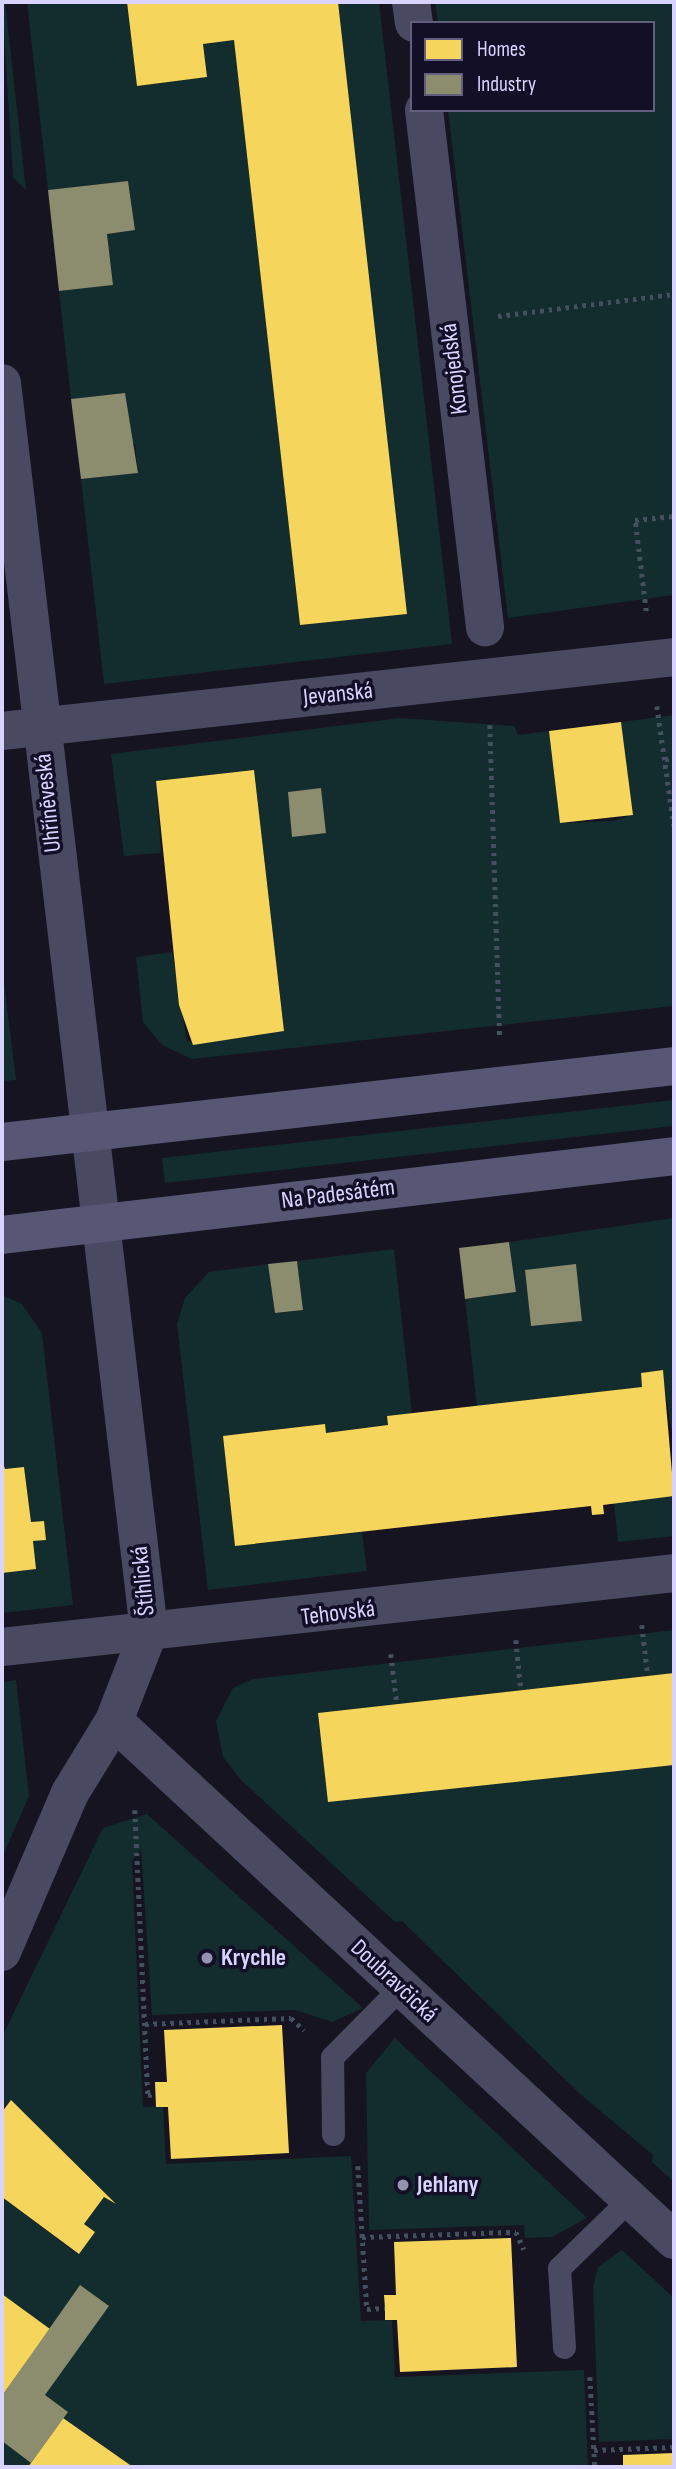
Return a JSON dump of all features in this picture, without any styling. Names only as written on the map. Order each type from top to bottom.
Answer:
[{"type":"main road","points":[[2,1142],[674,1066]]},
{"type":"main road","name":"Na Padesátém","points":[[2,1235],[674,1156]]},
{"type":"street","points":[[411,2],[414,21]]},
{"type":"street","name":"Konojedská","points":[[424,112],[485,627]]},
{"type":"street","name":"Uhříněveská","points":[[2,383],[98,1222]]},
{"type":"street","name":"Jevanská","points":[[2,731],[674,656]]},
{"type":"street","name":"Štíhlická","points":[[2,1952],[70,1793],[114,1721],[149,1631],[98,1222]]},
{"type":"street","name":"Tehovská","points":[[2,1647],[674,1573]]},
{"type":"street","name":"Doubravčická","points":[[114,1721],[674,2240]]},
{"type":"lane","points":[[334,2134],[332,2057],[401,1987]]},
{"type":"lane","points":[[564,2347],[559,2268],[630,2199]]},
{"type":"path","points":[[449,323],[674,294]]},
{"type":"path","points":[[646,612],[635,520],[674,516]]},
{"type":"path","points":[[657,702],[674,826]]},
{"type":"path","points":[[490,715],[500,1039]]},
{"type":"path","points":[[665,759],[674,758]]},
{"type":"path","points":[[642,1621],[648,1676]]},
{"type":"path","points":[[516,1635],[521,1690]]},
{"type":"path","points":[[391,1649],[397,1704]]},
{"type":"path","points":[[135,1805],[148,2095],[156,2094]]},
{"type":"path","points":[[145,2024],[291,2018],[332,2057]]},
{"type":"path","points":[[334,2134],[358,2155],[368,2309],[385,2308]]},
{"type":"path","points":[[362,2237],[516,2232],[517,2245],[559,2268]]},
{"type":"path","points":[[564,2347],[590,2367],[595,2467]]},
{"type":"path","points":[[594,2450],[674,2447]]},
{"type":"green space","points":[[2,2],[5,2],[26,190],[13,178]]},
{"type":"green space","points":[[27,2],[127,2],[137,86],[206,77],[203,44],[234,40],[300,625],[406,614],[338,2],[379,2],[452,644],[104,684],[81,479],[138,473],[135,444],[130,443],[125,393],[71,399],[59,291],[113,285],[107,234],[135,229],[128,181],[48,190]]},
{"type":"green space","points":[[435,2],[674,2],[674,595],[508,618],[448,112],[655,112],[655,21],[438,21]]},
{"type":"green space","points":[[674,715],[674,1006],[192,1059],[162,1045],[143,1022],[136,957],[172,952],[187,1042],[284,1030],[254,770],[156,781],[161,853],[124,856],[111,754],[400,718],[514,726],[518,735],[549,731],[560,823],[614,821],[633,814],[621,722]],"holes":[[[321,788],[326,832],[293,836],[288,792]]]},
{"type":"green space","points":[[2,966],[16,1080],[2,1081]]},
{"type":"green space","points":[[674,1100],[674,1126],[165,1183],[162,1158]]},
{"type":"green space","points":[[674,1218],[674,1445],[662,1370],[641,1373],[642,1387],[477,1407],[465,1299],[516,1292],[509,1242]],"holes":[[[576,1265],[582,1321],[531,1326],[525,1271]]]},
{"type":"green space","points":[[394,1249],[412,1414],[387,1416],[388,1425],[326,1433],[324,1424],[223,1436],[235,1546],[362,1532],[367,1571],[208,1590],[177,1324],[185,1298],[209,1272],[268,1264],[275,1313],[302,1310],[297,1261]]},
{"type":"green space","points":[[2,1295],[22,1304],[42,1333],[73,1605],[2,1613],[2,1573],[35,1569],[33,1541],[46,1540],[44,1521],[31,1522],[24,1467],[5,1469],[2,1460]]},
{"type":"green space","points":[[674,1496],[674,1536],[618,1542],[614,1503]]},
{"type":"green space","points":[[674,1630],[674,1673],[319,1713],[455,1787],[674,1765],[674,2182],[652,2162],[653,2155],[580,2094],[402,1921],[395,1922],[242,1781],[223,1757],[216,1721],[233,1688],[253,1679]]},
{"type":"green space","points":[[16,1680],[29,1796],[2,1858],[2,1682]]},
{"type":"green space","points":[[147,1814],[363,2008],[332,2022],[295,2010],[152,2015],[141,1849],[132,1861],[143,2107],[163,2106],[166,2164],[351,2156],[361,2321],[392,2320],[395,2377],[584,2370],[588,2467],[133,2467],[63,2418],[45,2395],[50,2329],[2,2294],[2,2197],[78,2254],[95,2232],[84,2224],[104,2197],[115,2204],[11,2100],[2,2112],[2,2037],[103,1828]]},
{"type":"green space","points":[[395,2038],[587,2218],[552,2237],[525,2238],[524,2225],[369,2230],[366,2073]]},
{"type":"green space","points":[[622,2250],[674,2298],[674,2439],[599,2442],[593,2287],[598,2267]]},
{"type":"green space","points":[[2,2441],[31,2463],[28,2467],[2,2467]]},
{"type":"building: Homes","points":[[127,2],[338,2],[407,614],[300,625],[234,40],[203,44],[207,77],[137,86]]},
{"type":"building: Homes","points":[[621,722],[633,815],[560,823],[549,731]]},
{"type":"building: Homes","points":[[254,770],[284,1031],[193,1045],[179,1005],[156,781]]},
{"type":"building: Homes","points":[[663,1370],[674,1496],[603,1505],[604,1514],[592,1515],[591,1506],[235,1546],[223,1436],[325,1424],[326,1433],[388,1425],[387,1416],[642,1387],[641,1373]]},
{"type":"building: Homes","points":[[2,1460],[5,1469],[24,1467],[31,1522],[44,1521],[46,1540],[33,1541],[36,1569],[2,1573]]},
{"type":"building: Homes","points":[[674,1673],[674,1765],[328,1802],[318,1713]]},
{"type":"building: Homes","points":[[282,2025],[289,2153],[171,2159],[168,2107],[156,2107],[155,2082],[167,2082],[164,2030]]},
{"type":"building: Homes","points":[[11,2100],[116,2204],[104,2197],[84,2224],[95,2232],[79,2254],[2,2197],[2,2112]]},
{"type":"building: Homes","points":[[511,2238],[517,2367],[400,2372],[397,2320],[385,2320],[384,2295],[396,2295],[394,2242]]},
{"type":"building: Homes","points":[[2,2294],[50,2329],[2,2396]]},
{"type":"building: Homes","points":[[63,2418],[133,2467],[28,2467]]},
{"type":"building: Homes","points":[[674,2453],[674,2467],[623,2467],[623,2455]]},
{"type":"building: Industry","points":[[128,181],[135,230],[107,234],[113,285],[59,291],[48,190]]},
{"type":"building: Industry","points":[[125,393],[138,473],[81,479],[71,399]]},
{"type":"building: Industry","points":[[321,788],[326,833],[292,837],[288,792]]},
{"type":"building: Industry","points":[[509,1242],[516,1292],[465,1299],[459,1248]]},
{"type":"building: Industry","points":[[297,1261],[303,1310],[275,1313],[268,1264]]},
{"type":"building: Industry","points":[[576,1264],[582,1321],[531,1326],[525,1270]]},
{"type":"building: Industry","points":[[80,2285],[109,2306],[45,2395],[68,2412],[31,2463],[2,2441],[2,2396]]},
{"type":"place","name":"Krychle","points":[[207,1958]]},
{"type":"place","name":"Jehlany","points":[[403,2185]]}]
